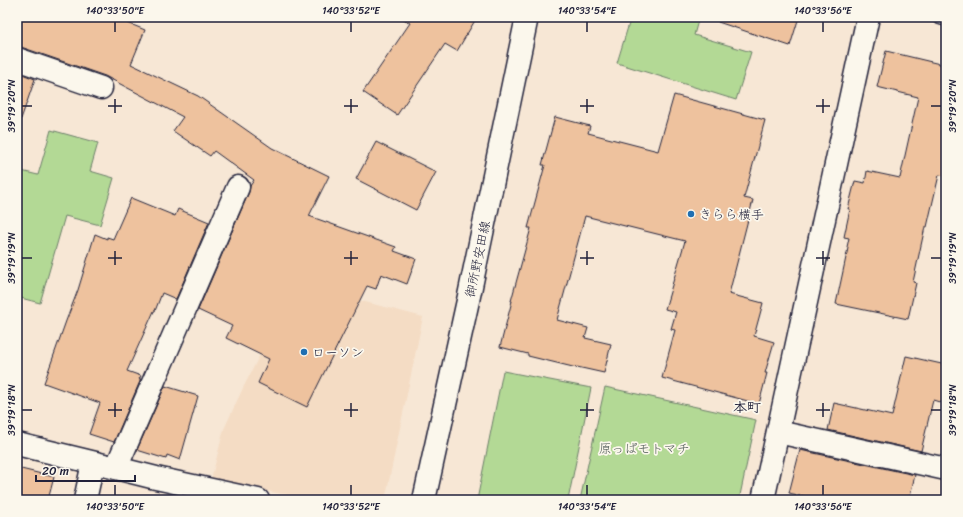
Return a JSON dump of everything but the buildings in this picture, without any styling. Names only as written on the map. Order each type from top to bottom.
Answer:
[{"type":"street","name":"御所野安田線","points":[[424,500],[468,303],[527,17]]},
{"type":"street","points":[[763,500],[868,17]]},
{"type":"street","points":[[17,59],[101,88]]},
{"type":"street","points":[[116,468],[238,187]]},
{"type":"street","points":[[778,432],[946,469]]},
{"type":"street","points":[[17,444],[156,478],[258,500]]},
{"type":"street","points":[[86,500],[93,463]]},
{"type":"lane","points":[[939,17],[946,19]]},
{"type":"shaded area","points":[[296,284],[423,317],[385,500],[313,500],[211,480],[224,429],[243,388]]},
{"type":"green space","points":[[631,17],[699,17],[694,35],[751,52],[736,100],[617,63]]},
{"type":"green space","points":[[51,130],[98,143],[90,171],[114,178],[100,225],[65,216],[40,303],[17,297],[17,170],[38,175]]},
{"type":"green space","points":[[503,371],[591,388],[568,500],[477,500]]},
{"type":"green space","name":"原っぱモトマチ","points":[[605,387],[756,420],[739,500],[580,500]]},
{"type":"place","name":"きらら横手","points":[[691,214]]},
{"type":"place","name":"ローソン","points":[[304,352]]},
{"type":"district","name":"本町","points":[[747,407]]}]
